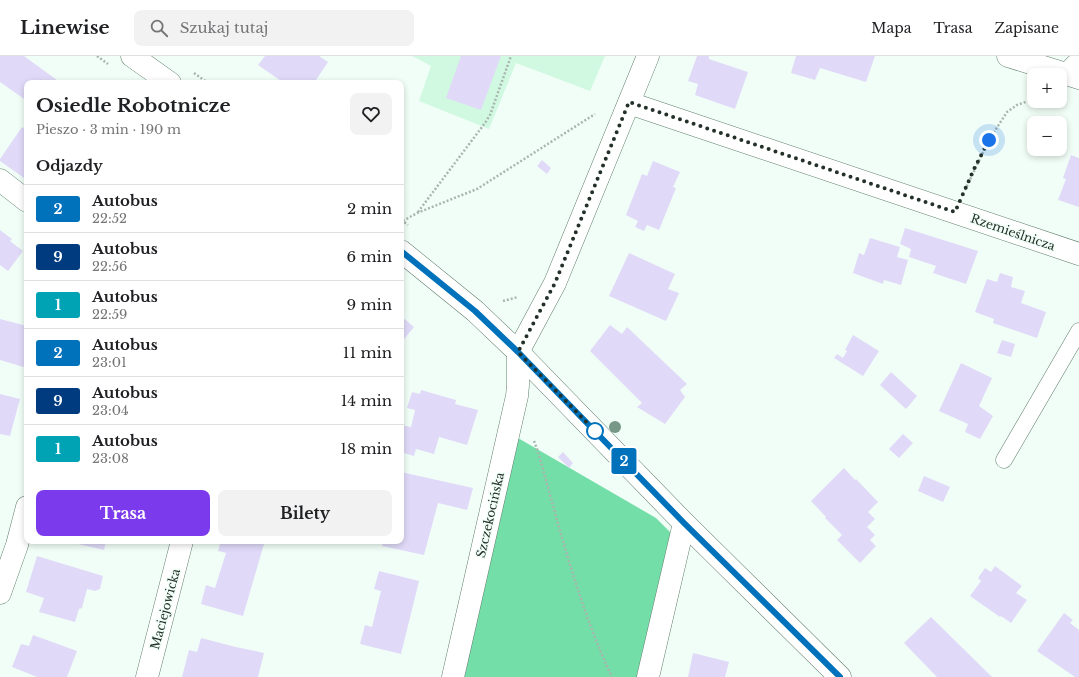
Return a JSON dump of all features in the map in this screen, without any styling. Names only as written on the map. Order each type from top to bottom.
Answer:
[{"type":"street","points":[[132,56],[163,80]]},
{"type":"street","points":[[518,352],[555,283],[648,56]]},
{"type":"street","points":[[1008,56],[1074,70]]},
{"type":"street","name":"Rzemieślnicza","points":[[629,102],[1079,254]]},
{"type":"street","points":[[0,180],[24,199]]},
{"type":"street","points":[[404,253],[475,311],[518,352],[684,523],[840,677]]},
{"type":"street","name":"Szczekocińska","points":[[453,677],[517,396],[518,352]]},
{"type":"street","points":[[0,594],[17,545],[24,518]]},
{"type":"street","points":[[648,677],[684,523]]},
{"type":"street","name":"Maciejowicka","points":[[147,677],[181,544]]},
{"type":"lane","points":[[1004,460],[1079,331]]},
{"type":"path","points":[[417,213],[490,115],[511,56]]},
{"type":"path","points":[[955,212],[983,151],[1007,112],[1017,105],[1027,101]]},
{"type":"path","points":[[404,221],[417,213],[477,190],[598,112]]},
{"type":"path","points":[[534,440],[566,552],[599,649],[612,677]]},
{"type":"shaded area","points":[[412,56],[605,56],[590,91],[516,63],[489,129],[419,101],[431,66]]},
{"type":"green space","points":[[518,438],[656,518],[673,535],[639,677],[463,677]]},
{"type":"building","points":[[0,56],[24,56],[57,80],[24,80],[24,99],[0,82]]},
{"type":"building","points":[[265,56],[319,56],[328,62],[316,80],[280,80],[258,65]]},
{"type":"building","points":[[461,56],[501,56],[481,110],[446,98]]},
{"type":"building","points":[[697,56],[709,56],[709,59],[748,72],[735,109],[695,95],[698,84],[688,81]]},
{"type":"building","points":[[796,56],[875,56],[866,82],[820,68],[815,80],[791,73]]},
{"type":"building","points":[[22,127],[24,129],[24,178],[0,161]]},
{"type":"building","points":[[1071,155],[1079,158],[1079,207],[1058,200],[1066,179],[1063,178]]},
{"type":"building","points":[[542,160],[551,168],[547,174],[537,166]]},
{"type":"building","points":[[653,161],[680,172],[673,187],[676,188],[659,230],[647,225],[644,231],[635,227],[638,221],[626,215],[642,174],[647,176]]},
{"type":"building","points":[[905,228],[978,251],[966,284],[933,273],[936,266],[909,257],[911,249],[900,244]]},
{"type":"building","points":[[0,230],[12,239],[10,241],[23,251],[8,271],[0,265]]},
{"type":"building","points":[[870,238],[900,247],[897,257],[908,260],[901,285],[884,280],[883,284],[853,273],[859,253],[864,255]]},
{"type":"building","points":[[629,253],[675,274],[668,289],[679,293],[666,321],[609,296]]},
{"type":"building","points":[[1000,273],[1013,277],[1011,287],[1025,291],[1021,303],[1046,312],[1037,338],[993,323],[994,319],[975,312],[987,279],[997,282]]},
{"type":"building","points":[[0,319],[24,325],[24,367],[0,360]]},
{"type":"building","points":[[404,319],[414,327],[404,339]]},
{"type":"building","points":[[610,325],[622,334],[627,327],[687,384],[680,390],[685,397],[665,424],[637,407],[642,403],[590,351]]},
{"type":"building","points":[[853,335],[879,351],[863,376],[834,358],[837,354],[843,358],[847,351],[845,350]]},
{"type":"building","points":[[1002,340],[1015,344],[1011,357],[997,353]]},
{"type":"building","points":[[961,363],[992,378],[979,406],[993,416],[980,439],[965,432],[968,424],[939,411]]},
{"type":"building","points":[[891,372],[917,396],[906,409],[880,385]]},
{"type":"building","points":[[421,390],[456,400],[455,404],[478,410],[467,445],[439,437],[434,454],[416,449],[414,456],[404,453],[404,426],[411,427],[415,410],[407,408],[412,392],[420,394]]},
{"type":"building","points":[[0,394],[20,399],[10,436],[0,434]]},
{"type":"building","points":[[903,434],[913,443],[899,458],[889,449]]},
{"type":"building","points":[[563,452],[573,463],[569,468],[558,457]]},
{"type":"building","points":[[844,468],[878,502],[868,512],[875,519],[867,527],[875,535],[870,540],[876,546],[860,563],[837,540],[842,535],[811,501]]},
{"type":"building","points":[[404,473],[473,488],[467,510],[438,503],[424,555],[382,546],[382,544],[404,544]]},
{"type":"building","points":[[924,476],[950,487],[943,502],[918,491]]},
{"type":"building","points":[[78,544],[105,544],[104,550]]},
{"type":"building","points":[[220,544],[264,544],[243,616],[201,604],[206,585],[215,588],[226,553],[218,551]]},
{"type":"building","points":[[37,556],[103,576],[100,589],[95,591],[87,589],[82,608],[79,609],[75,622],[39,612],[44,598],[26,592]]},
{"type":"building","points":[[995,566],[1022,586],[1016,593],[1027,600],[1011,623],[970,596],[981,581],[978,578],[985,568],[991,572]]},
{"type":"building","points":[[379,571],[419,581],[401,654],[360,644],[365,625],[372,627],[381,591],[374,589]]},
{"type":"building","points":[[1064,613],[1073,620],[1070,623],[1079,630],[1079,677],[1075,677],[1037,651]]},
{"type":"building","points":[[931,617],[992,677],[937,677],[904,643]]},
{"type":"building","points":[[33,635],[77,651],[67,677],[37,677],[12,667],[21,644],[29,646]]},
{"type":"building","points":[[201,638],[264,653],[258,677],[182,677],[189,650],[197,652]]},
{"type":"building","points":[[693,653],[729,662],[725,677],[688,677]]},
{"type":"bus line","name":"2","points":[[404,253],[475,311],[518,352],[684,523],[840,677]]},
{"type":"route","points":[[595,431],[598,434],[518,352],[555,283],[629,102],[955,212],[989,140]]}]
